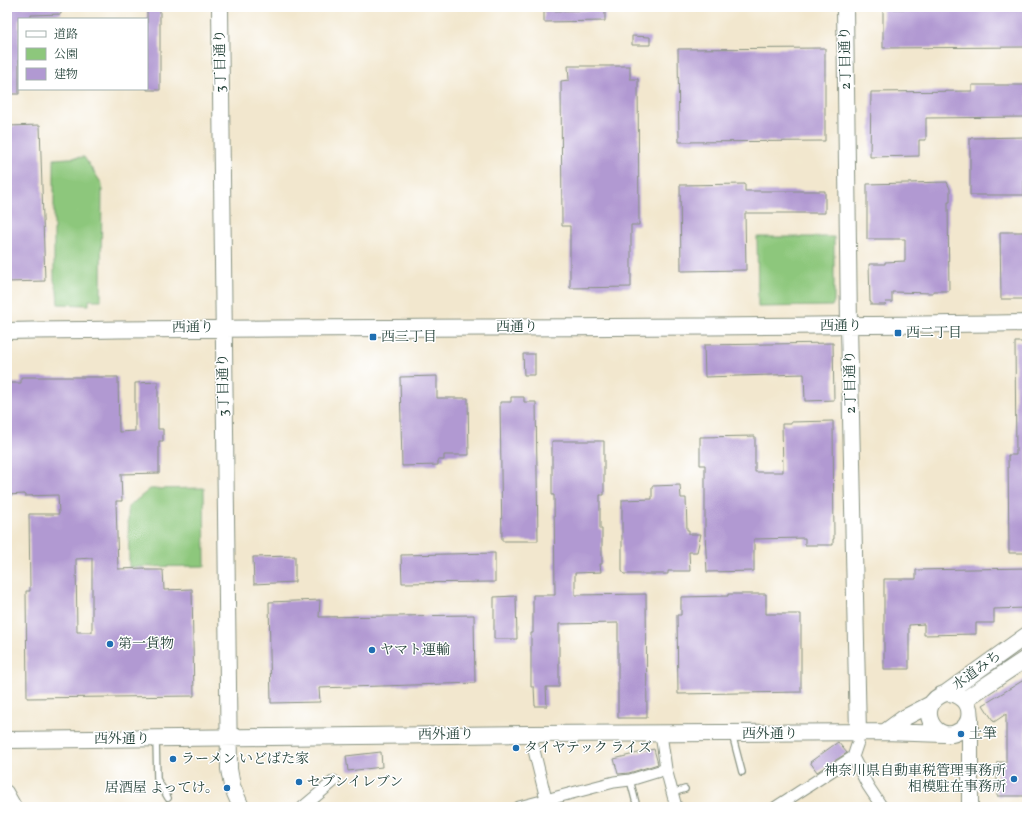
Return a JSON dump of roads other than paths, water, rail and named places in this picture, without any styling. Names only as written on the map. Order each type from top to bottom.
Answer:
[{"type":"street","name":"3丁目通り","points":[[220,7],[229,769],[232,786],[241,807]]},
{"type":"street","name":"2丁目通り","points":[[845,7],[858,733]]},
{"type":"street","name":"西通り","points":[[7,331],[224,328],[850,326],[1027,323]]},
{"type":"street","name":"水道みち","points":[[946,693],[1027,635]]},
{"type":"street","name":"水道みち","points":[[964,700],[1027,658]]},
{"type":"street","points":[[885,732],[904,718],[931,704],[940,695],[946,693],[959,695],[969,708],[970,717],[970,807]]},
{"type":"street","points":[[931,704],[929,709],[930,722],[938,731],[951,733],[971,746]]},
{"type":"street","points":[[951,733],[963,729],[970,717]]},
{"type":"street","points":[[776,807],[853,757],[858,742],[858,733]]},
{"type":"street","name":"西外通り","points":[[7,740],[530,734],[951,733]]},
{"type":"street","points":[[530,734],[552,800]]},
{"type":"street","points":[[661,734],[666,769],[676,807]]},
{"type":"street","points":[[853,757],[868,786],[882,807]]},
{"type":"street","points":[[519,807],[552,800],[567,794],[614,782],[630,780],[666,769]]},
{"type":"street","points":[[303,807],[334,781]]},
{"type":"street","points":[[7,791],[16,807]]},
{"type":"lane","points":[[732,734],[742,772]]},
{"type":"lane","points":[[156,739],[157,779],[168,798]]},
{"type":"lane","points":[[630,780],[637,807]]},
{"type":"lane","points":[[672,793],[685,789]]},
{"type":"place","name":"西二丁目","points":[[898,333]]},
{"type":"place","name":"西三丁目","points":[[373,337]]},
{"type":"place","name":"第一貨物","points":[[110,644]]},
{"type":"place","name":"ヤマト運輸","points":[[372,650]]},
{"type":"place","name":"土筆","points":[[961,734]]},
{"type":"place","name":"タイヤテック ライズ","points":[[516,748]]},
{"type":"place","name":"ラーメン いどばた家","points":[[173,759]]},
{"type":"place","name":"神奈川県自動車税管理事務所 相模駐在事務所","points":[[1014,779]]},
{"type":"place","name":"セブンイレブン","points":[[299,782]]},
{"type":"place","name":"居酒屋 よってけ。","points":[[227,788]]}]
